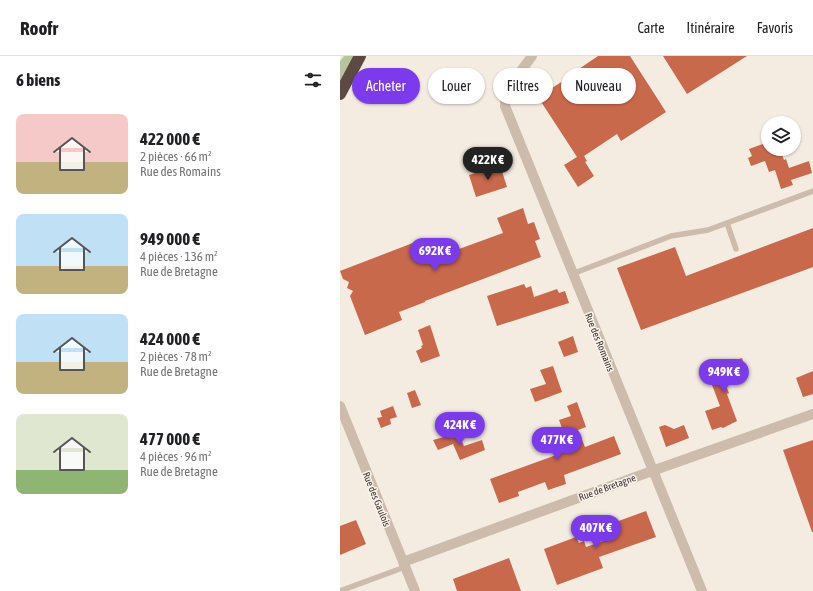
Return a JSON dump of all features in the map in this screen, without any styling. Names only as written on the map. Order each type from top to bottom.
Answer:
[{"type":"highway","points":[[340,94],[360,56]]},
{"type":"street","name":"Rue des Romains","points":[[532,56],[506,91],[505,106],[702,591]]},
{"type":"street","name":"Rue des Gaulois","points":[[340,406],[415,591]]},
{"type":"street","name":"Rue de Bretagne","points":[[404,564],[652,470],[813,414]]},
{"type":"lane","points":[[572,274],[671,236],[708,230],[813,191]]},
{"type":"lane","points":[[727,223],[736,249]]},
{"type":"lane","points":[[340,590],[404,564]]},
{"type":"green space","points":[[344,56],[355,56],[340,84],[340,61]]},
{"type":"building","points":[[598,56],[630,56],[666,112],[621,141],[617,134],[584,156],[587,161],[585,162],[594,176],[578,187],[564,165],[577,157],[543,104],[553,104],[553,87],[561,82],[561,104],[636,104],[636,68],[580,68]]},
{"type":"building","points":[[663,56],[747,56],[687,94]]},
{"type":"building","points":[[761,145],[761,156],[783,156],[784,160],[786,159],[789,168],[809,161],[812,173],[791,180],[793,185],[781,189],[775,170],[769,172],[765,161],[751,166],[748,158],[752,156],[749,149]]},
{"type":"building","points":[[500,165],[507,187],[476,197],[469,175]]},
{"type":"building","points":[[523,208],[528,224],[534,222],[540,239],[535,241],[541,257],[399,312],[402,320],[365,335],[350,296],[353,291],[347,288],[349,282],[343,279],[340,271],[418,241],[426,261],[503,233],[497,218]]},
{"type":"building","points":[[813,228],[813,267],[641,330],[617,268],[675,247],[686,276]]},
{"type":"building","points":[[524,284],[526,288],[531,286],[534,297],[557,289],[559,293],[565,291],[569,303],[497,326],[487,296]]},
{"type":"building","points":[[430,325],[440,356],[421,363],[416,351],[422,348],[421,346],[423,345],[418,330]]},
{"type":"building","points":[[573,336],[578,352],[564,357],[558,342]]},
{"type":"building","points":[[742,358],[747,373],[724,381],[737,421],[723,428],[721,427],[712,430],[705,411],[720,406],[706,369]]},
{"type":"building","points":[[553,366],[562,392],[535,402],[530,389],[546,384],[540,370]]},
{"type":"building","points":[[813,371],[813,394],[803,397],[796,378]]},
{"type":"building","points":[[415,390],[421,405],[412,408],[407,393]]},
{"type":"building","points":[[577,402],[586,427],[578,430],[585,447],[614,436],[621,454],[564,475],[566,484],[548,490],[545,482],[518,492],[519,496],[499,503],[490,479],[570,450],[559,420],[571,416],[567,406]]},
{"type":"building","points":[[393,406],[397,417],[390,419],[391,424],[381,428],[377,418],[382,417],[380,411]]},
{"type":"building","points":[[665,425],[674,429],[684,425],[689,438],[666,447],[659,427]]},
{"type":"building","points":[[458,433],[464,446],[482,440],[485,450],[460,460],[453,444],[438,450],[433,440]]},
{"type":"building","points":[[813,440],[813,532],[812,532],[783,450]]},
{"type":"building","points":[[646,511],[656,537],[599,557],[603,568],[557,585],[544,549],[576,537],[579,543],[584,541],[586,547],[606,540],[605,539],[613,536],[612,532],[616,531],[613,523]]},
{"type":"building","points":[[356,520],[366,544],[340,555],[340,526]]},
{"type":"building","points":[[509,558],[521,591],[457,591],[453,579]]}]
